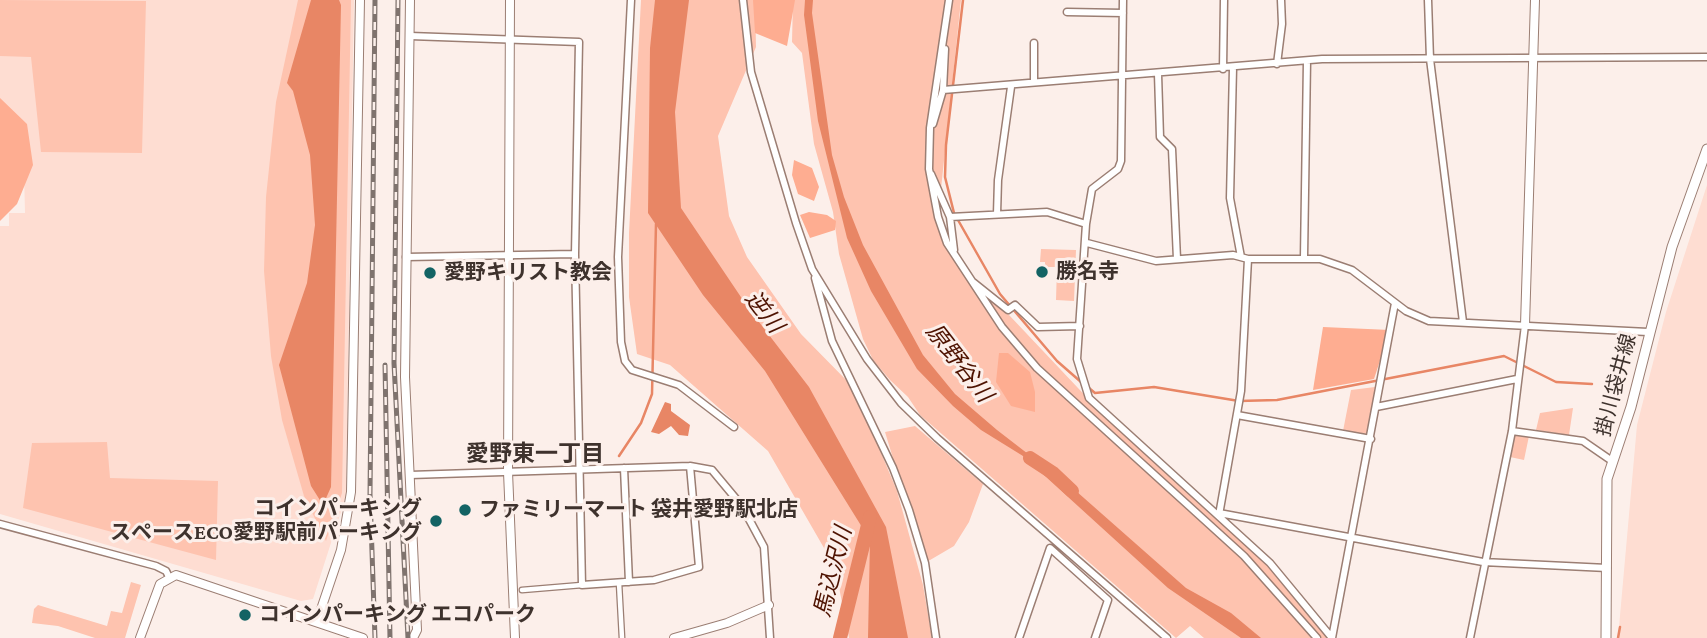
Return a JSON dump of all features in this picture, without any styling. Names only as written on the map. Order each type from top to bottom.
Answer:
[{"type":"main road","name":"掛川袋井線","points":[[1606,638],[1606,495],[1612,461],[1631,407],[1648,332],[1672,247],[1704,170],[1707,149]]},
{"type":"street","points":[[317,621],[341,551],[351,492],[360,0]]},
{"type":"street","points":[[410,0],[405,377],[417,630],[412,638]]},
{"type":"street","points":[[509,0],[506,256],[508,472],[515,638]]},
{"type":"street","points":[[631,0],[618,257],[621,342],[625,361],[632,370],[687,390],[734,427]]},
{"type":"street","points":[[743,0],[751,72],[769,138],[812,269],[832,341],[894,468],[909,510],[925,563],[936,638]]},
{"type":"street","points":[[948,0],[930,128],[929,169],[938,217],[957,259],[1002,327],[1037,368],[1244,556],[1317,638]]},
{"type":"street","points":[[1123,0],[1121,160],[1118,169],[1092,189],[1086,224],[1087,243],[1077,359],[1089,398],[1219,514],[1296,590],[1332,638]]},
{"type":"street","points":[[1223,69],[1224,0]]},
{"type":"street","points":[[1277,64],[1282,24],[1281,0]]},
{"type":"street","points":[[1428,0],[1430,59],[1463,322]]},
{"type":"street","points":[[1469,638],[1512,431],[1525,325],[1535,0]]},
{"type":"street","points":[[1067,12],[1123,13]]},
{"type":"street","points":[[410,36],[579,42],[575,254],[577,470],[582,585]]},
{"type":"street","points":[[930,128],[943,90],[946,57],[943,37]]},
{"type":"street","points":[[1034,43],[1034,82]]},
{"type":"street","points":[[943,90],[1011,87],[1034,82],[1307,61],[1707,57]]},
{"type":"street","points":[[1304,257],[1307,61]]},
{"type":"street","points":[[1219,514],[1237,415],[1244,258],[1230,198],[1233,68]]},
{"type":"street","points":[[1158,74],[1160,137],[1172,149],[1177,260]]},
{"type":"street","points":[[997,214],[998,180],[1011,87]]},
{"type":"street","points":[[929,169],[950,217],[957,259]]},
{"type":"street","points":[[950,217],[1047,212],[1086,224]]},
{"type":"street","points":[[1087,243],[1156,261],[1304,257],[1352,270],[1417,317],[1648,332]]},
{"type":"street","points":[[406,257],[575,254]]},
{"type":"street","points":[[812,269],[867,359],[901,403],[937,438],[1167,638]]},
{"type":"street","points":[[969,279],[1008,310],[1015,305],[1038,327],[1080,326]]},
{"type":"street","points":[[1332,638],[1395,303]]},
{"type":"street","points":[[1376,407],[1517,379]]},
{"type":"street","points":[[1237,415],[1371,439]]},
{"type":"street","points":[[1512,431],[1584,441],[1612,461]]},
{"type":"street","points":[[411,475],[690,466],[712,470],[741,506],[764,547],[771,638]]},
{"type":"street","points":[[522,590],[654,580],[699,567],[690,466]]},
{"type":"street","points":[[624,468],[629,582]]},
{"type":"street","points":[[1219,514],[1483,562],[1607,568]]},
{"type":"street","points":[[0,524],[156,566],[166,571],[169,577]]},
{"type":"street","points":[[1019,638],[1050,548],[1108,600],[1095,638]]},
{"type":"street","points":[[140,638],[160,584],[169,577],[186,577],[363,638]]},
{"type":"street","points":[[619,583],[622,638]]},
{"type":"street","points":[[674,638],[727,623],[769,605]]},
{"type":"shaded area","points":[[0,0],[354,0],[346,496],[313,599],[301,601],[0,514],[0,226],[9,226],[9,213],[25,213],[24,172],[0,105]]},
{"type":"shaded area","points":[[0,0],[146,1],[142,153],[41,152],[31,57],[0,56]]},
{"type":"shaded area","points":[[298,0],[351,0],[342,493],[326,541],[304,496],[282,420],[271,356],[264,271],[266,197],[276,102]]},
{"type":"shaded area","points":[[311,0],[339,0],[341,5],[331,487],[323,505],[311,486],[279,365],[307,283],[315,225],[310,155],[293,91],[287,83]]},
{"type":"shaded area","points":[[641,0],[755,0],[756,47],[718,136],[729,216],[747,257],[801,334],[854,388],[897,491],[923,585],[932,638],[849,638],[835,567],[768,451],[670,365],[637,354],[629,297],[629,233]]},
{"type":"shaded area","points":[[655,0],[689,0],[675,112],[681,208],[749,309],[809,387],[886,527],[908,638],[868,638],[870,540],[765,371],[703,295],[648,213],[650,48]]},
{"type":"shaded area","points":[[753,0],[795,0],[787,46],[755,33]]},
{"type":"shaded area","points":[[793,0],[961,0],[938,217],[958,261],[1095,406],[1285,579],[1329,638],[1204,638],[1190,626],[1176,638],[920,415],[908,397],[873,360],[863,339],[839,254],[833,212],[814,144],[802,53],[792,42]]},
{"type":"shaded area","points":[[805,0],[813,0],[812,13],[832,155],[844,197],[863,245],[923,355],[955,394],[997,430],[1076,491],[1186,588],[1231,613],[1261,638],[1241,638],[1168,588],[1023,456],[981,430],[953,406],[917,369],[871,291],[847,238],[818,121],[804,15]]},
{"type":"shaded area","points":[[0,98],[27,124],[33,165],[17,204],[0,221]]},
{"type":"shaded area","points":[[794,160],[812,168],[819,187],[814,201],[798,194],[792,175]]},
{"type":"shaded area","points":[[1707,185],[1707,638],[1618,638],[1637,425],[1666,312]]},
{"type":"shaded area","points":[[809,212],[827,215],[836,221],[835,230],[810,238],[800,215]]},
{"type":"shaded area","points":[[1041,249],[1076,250],[1074,301],[1056,300],[1057,267],[1045,267],[1045,262],[1040,262]]},
{"type":"shaded area","points":[[1323,327],[1390,330],[1374,379],[1313,390]]},
{"type":"shaded area","points":[[999,353],[1008,353],[1030,372],[1035,392],[1035,412],[1011,406],[996,382]]},
{"type":"shaded area","points":[[1375,387],[1367,434],[1343,431],[1351,390]]},
{"type":"shaded area","points":[[665,402],[671,404],[671,411],[690,425],[688,436],[679,435],[671,426],[659,434],[651,432]]},
{"type":"shaded area","points":[[1573,408],[1569,435],[1536,430],[1540,413]]},
{"type":"shaded area","points":[[915,426],[983,484],[969,522],[954,546],[925,563],[885,432]]},
{"type":"shaded area","points":[[1514,434],[1529,436],[1524,460],[1510,457]]},
{"type":"shaded area","points":[[107,442],[110,478],[218,481],[216,560],[23,508],[32,443]]},
{"type":"shaded area","points":[[131,582],[141,585],[125,638],[95,638],[58,626],[32,623],[34,609],[38,605],[107,626],[111,611],[122,613]]},
{"type":"waterway","points":[[963,0],[946,145],[945,177],[954,213],[1000,294],[1057,361],[1081,382]]},
{"type":"waterway","points":[[619,456],[641,423],[652,394],[656,224]]},
{"type":"waterway","points":[[1089,388],[1095,393],[1154,387],[1239,401],[1277,400],[1504,356],[1556,382],[1592,384]]},
{"type":"waterway","name":"原野谷川","points":[[1030,458],[1053,473],[1072,491]]},
{"type":"waterway","name":"馬込沢川","points":[[840,638],[870,517]]},
{"type":"waterway","points":[[1618,638],[1620,627]]},
{"type":"railway","points":[[375,0],[370,494],[375,638]]},
{"type":"railway","points":[[398,0],[394,363],[408,638]]},
{"type":"railway","points":[[385,365],[390,638]]},
{"type":"place","name":"勝名寺","points":[[1042,272]]},
{"type":"place","name":"愛野キリスト教会","points":[[430,273]]},
{"type":"place","name":"ファミリーマート 袋井愛野駅北店","points":[[465,510]]},
{"type":"place","name":"コインパーキング スペースECO愛野駅前パーキング","points":[[436,521]]},
{"type":"place","name":"コインパーキング エコパーク","points":[[245,615]]},
{"type":"district","name":"愛野東一丁目","points":[[535,454]]},
{"type":"water label","name":"逆川","points":[[764,312]]}]
